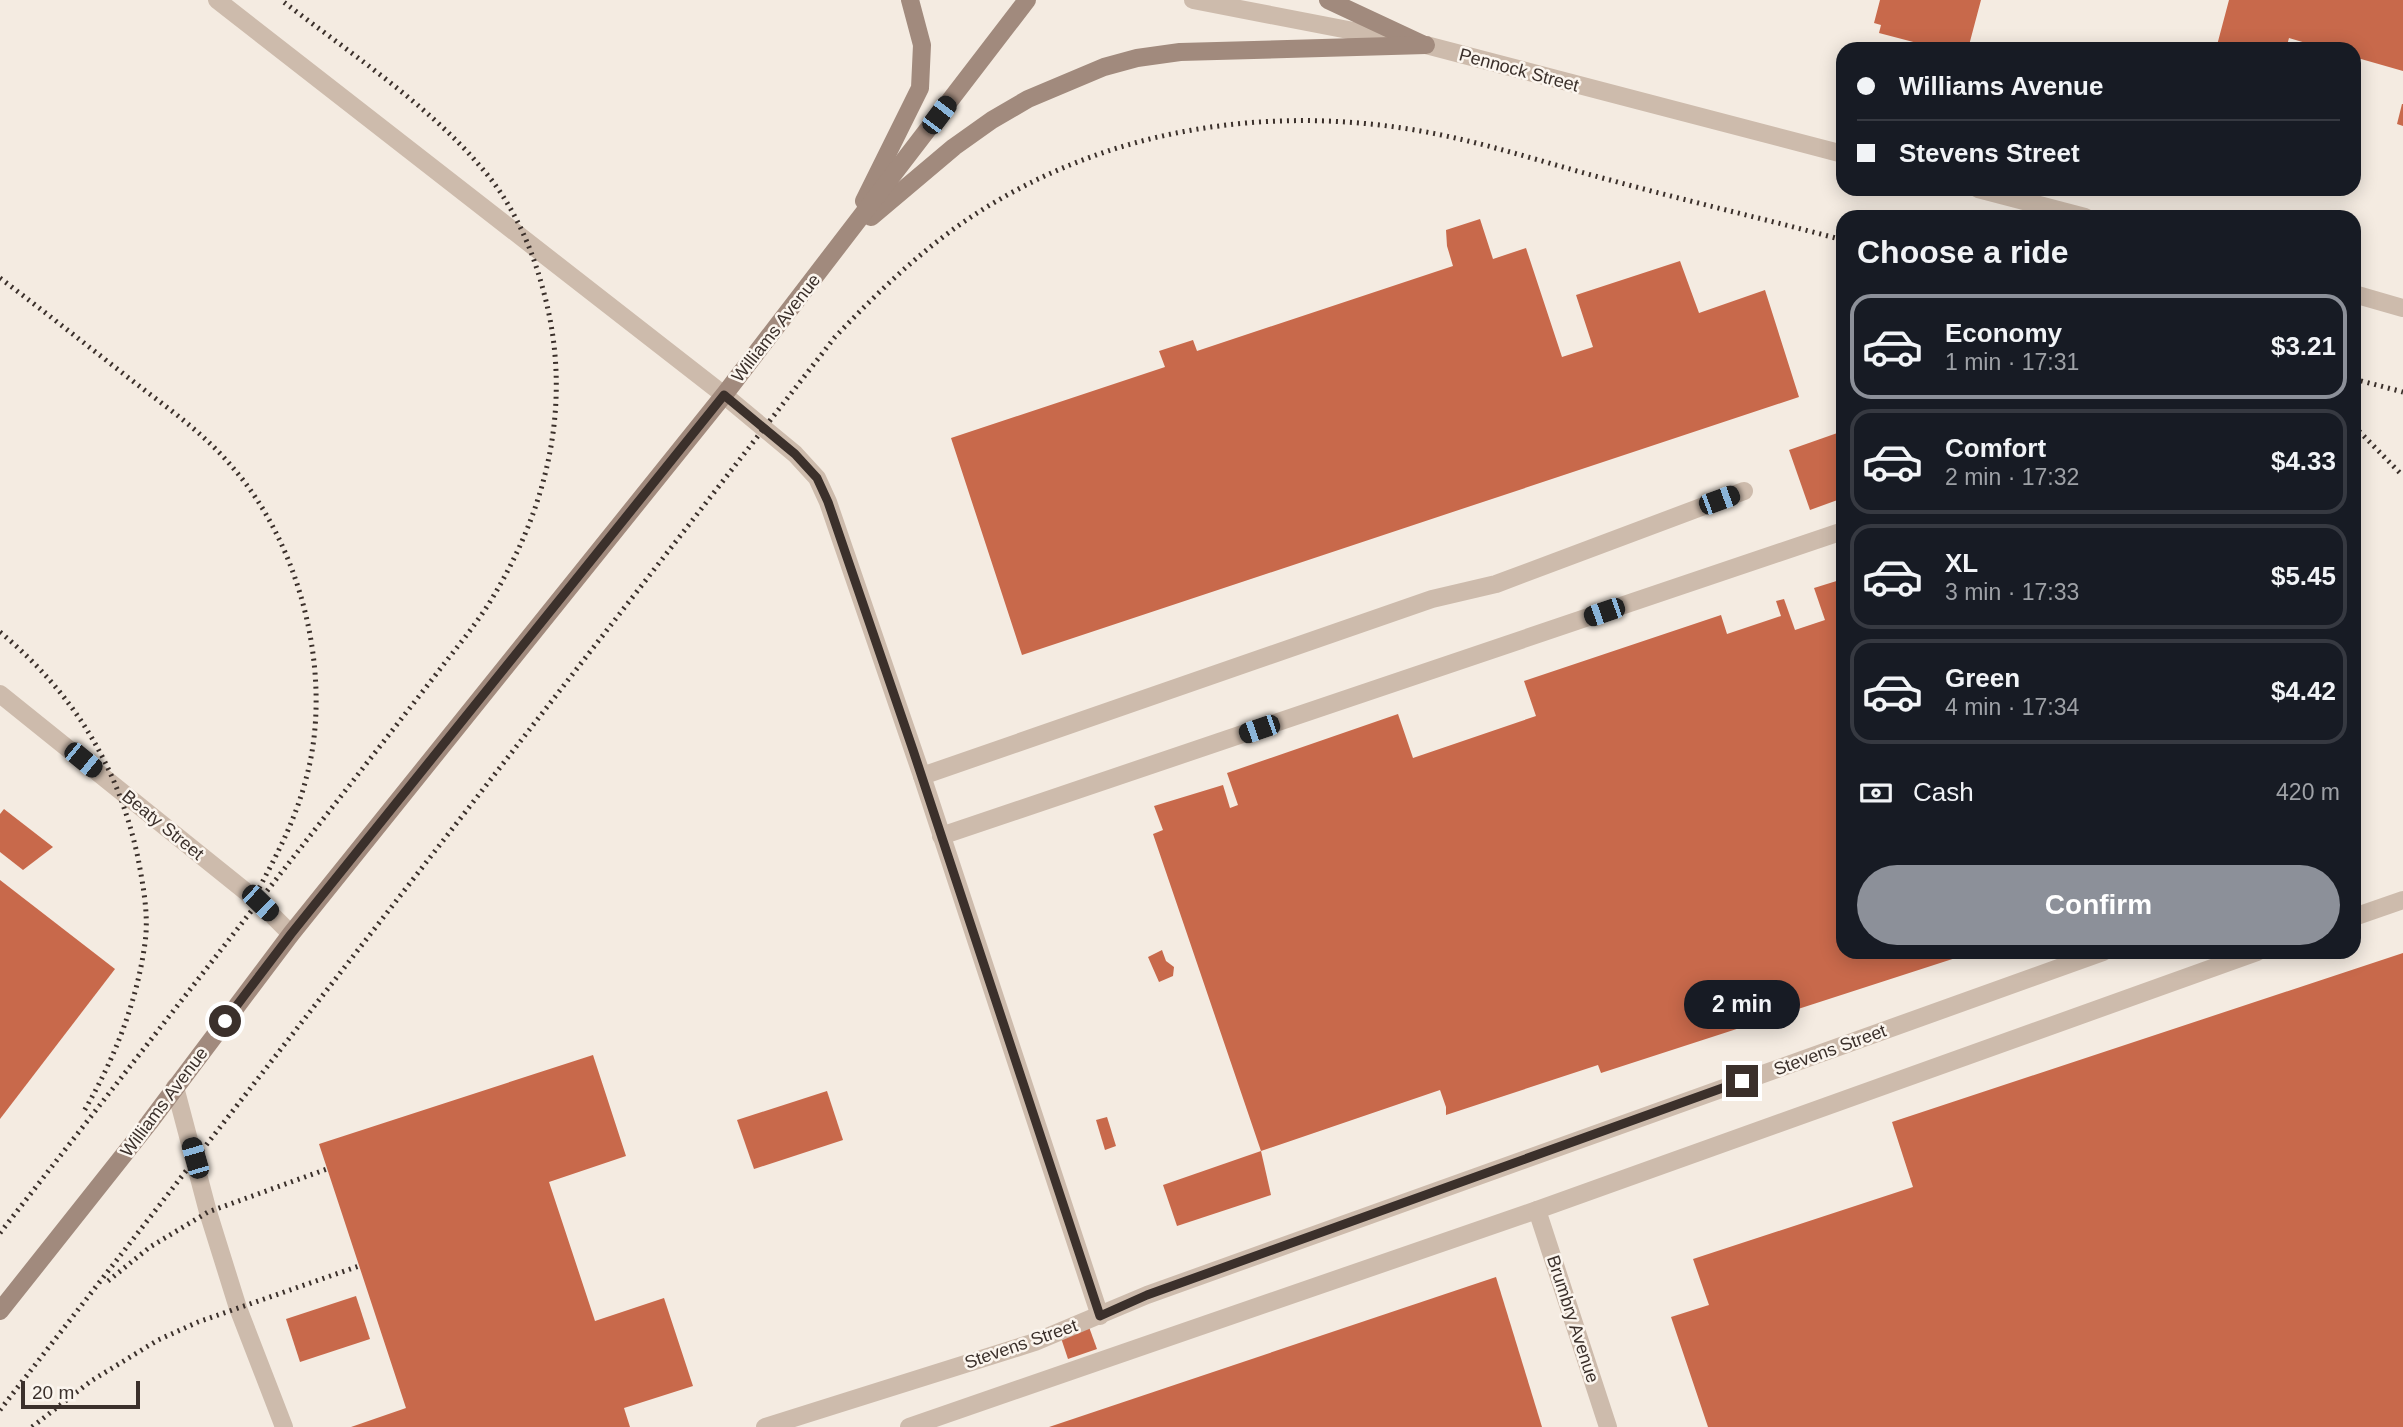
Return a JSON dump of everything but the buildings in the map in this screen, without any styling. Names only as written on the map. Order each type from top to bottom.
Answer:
[{"type":"street","points":[[217,0],[724,395],[795,454],[817,478],[855,579],[922,776],[1100,1316]]},
{"type":"street","points":[[845,239],[920,88],[922,45],[910,0]]},
{"type":"street","name":"Williams Avenue","points":[[0,1311],[291,934],[724,395],[1027,0]]},
{"type":"street","name":"Pennock Street","points":[[1193,0],[1426,46],[1836,152]]},
{"type":"street","points":[[1328,0],[1426,46]]},
{"type":"street","points":[[845,239],[954,147],[992,120],[1028,99],[1104,67],[1137,58],[1180,52],[1426,46]]},
{"type":"street","points":[[2005,196],[2058,210]]},
{"type":"street","points":[[2361,296],[2403,308]]},
{"type":"street","points":[[922,776],[1432,599],[1496,584],[1744,491]]},
{"type":"street","points":[[942,836],[1836,533]]},
{"type":"street","name":"Beaty Street","points":[[0,694],[260,903],[291,934]]},
{"type":"street","points":[[2361,915],[2403,900]]},
{"type":"street","name":"Stevens Street","points":[[765,1427],[1035,1342],[1160,1290],[2084,959]]},
{"type":"street","points":[[909,1427],[1537,1210],[2237,959]]},
{"type":"street","points":[[175,1087],[208,1212],[239,1308],[284,1427]]},
{"type":"street","name":"Brumbry Avenue","points":[[1537,1210],[1608,1427]]},
{"type":"railway","points":[[0,1233],[482,614],[509,569],[526,532],[549,456],[555,417],[553,337],[534,261],[512,211],[492,180],[436,121],[385,78],[281,0]]},
{"type":"railway","points":[[0,1410],[835,337],[897,275],[965,221],[1016,190],[1069,165],[1125,146],[1181,132],[1239,124],[1298,121],[1356,123],[1440,135],[1836,238]]},
{"type":"railway","points":[[0,278],[174,412],[211,445],[234,469],[258,501],[278,537],[294,575],[306,616],[316,699],[314,740],[297,808],[258,890]]},
{"type":"railway","points":[[2361,381],[2403,392]]},
{"type":"railway","points":[[2361,433],[2403,476]]},
{"type":"railway","points":[[0,632],[50,680],[89,733],[118,792],[142,879],[146,932],[136,987],[123,1030],[84,1111]]},
{"type":"railway","points":[[108,1281],[150,1247],[208,1212],[327,1169]]},
{"type":"railway","points":[[32,1427],[91,1381],[158,1340],[198,1322],[359,1266]]},
{"type":"route","points":[[225,1021],[291,934],[724,395],[795,454],[817,478],[828,502],[1100,1316],[1147,1295],[1742,1081]]}]
